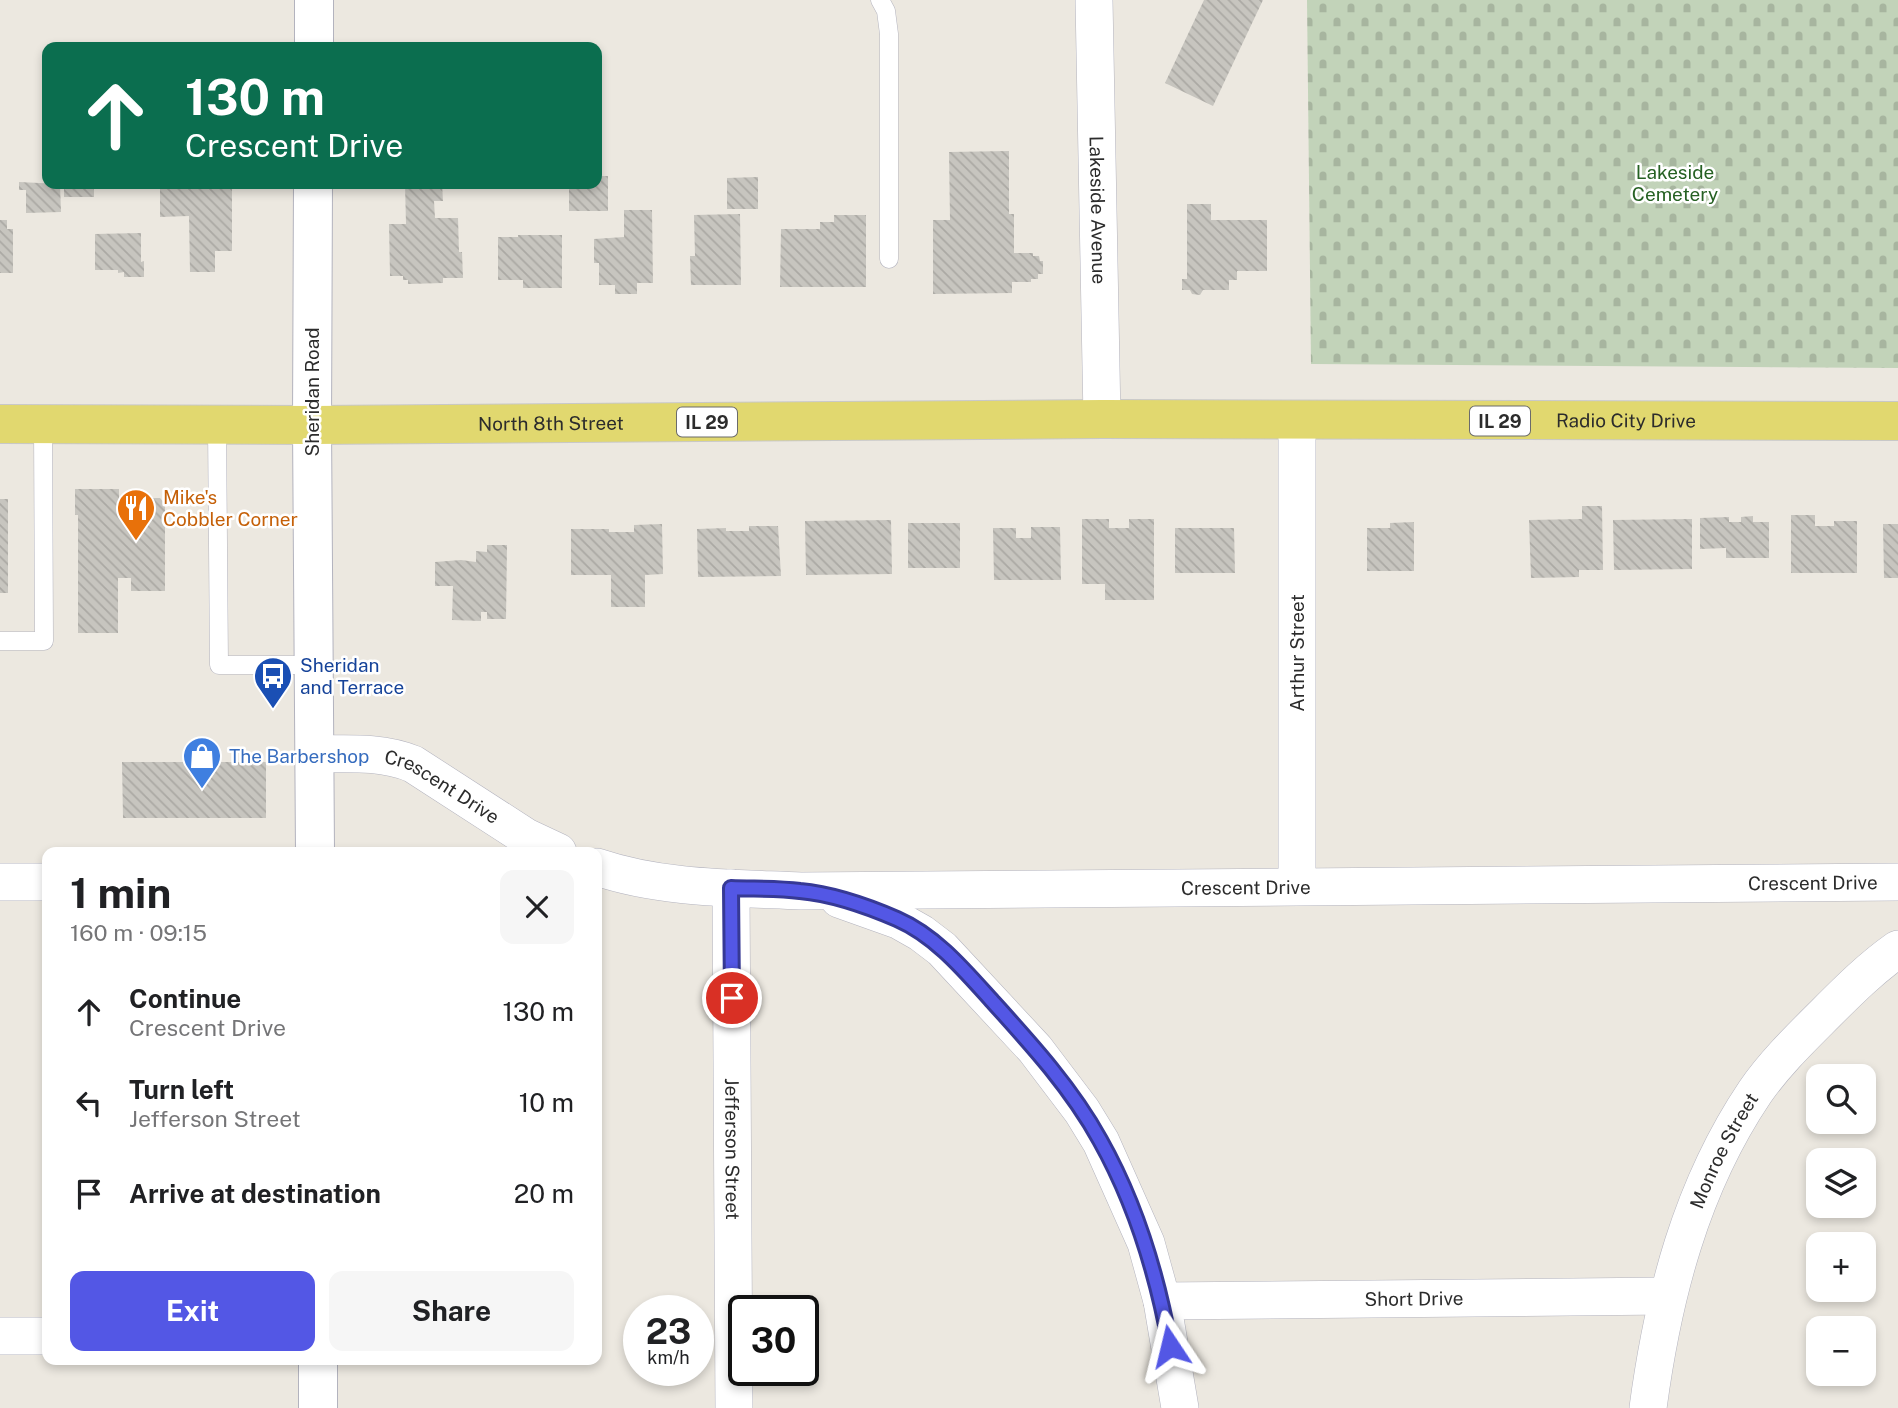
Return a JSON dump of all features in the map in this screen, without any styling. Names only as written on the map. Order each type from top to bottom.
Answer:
[{"type":"main road","points":[[314,0],[314,42]]},
{"type":"main road","name":"Sheridan Road","points":[[313,189],[315,847]]},
{"type":"main road","name":"Radio City Drive","points":[[1102,419],[1898,421]]},
{"type":"main road","name":"North 8th Street","points":[[0,424],[312,425],[1102,419]]},
{"type":"main road","points":[[318,1365],[318,1408]]},
{"type":"street","name":"Lakeside Avenue","points":[[1094,0],[1102,419]]},
{"type":"street","name":"Arthur Street","points":[[1297,421],[1297,887]]},
{"type":"street","name":"Crescent Drive","points":[[315,754],[382,754],[413,764],[526,837],[547,847]]},
{"type":"street","name":"Crescent Drive","points":[[602,868],[647,881],[801,891],[1898,882]]},
{"type":"street","points":[[0,882],[42,882]]},
{"type":"street","name":"Jefferson Street","points":[[731,888],[734,1408]]},
{"type":"street","points":[[801,891],[835,897],[898,920],[922,933],[965,972],[1035,1049],[1082,1111],[1101,1142],[1146,1243],[1162,1301],[1180,1408]]},
{"type":"street","name":"Monroe Street","points":[[1648,1408],[1667,1296],[1701,1192],[1717,1155],[1755,1092],[1777,1063],[1865,974],[1898,949]]},
{"type":"street","name":"Short Drive","points":[[1162,1301],[1667,1296]]},
{"type":"street","points":[[0,1336],[42,1336]]},
{"type":"lane","points":[[880,0],[886,11],[889,34],[889,259]]},
{"type":"lane","points":[[0,641],[44,640],[43,424]]},
{"type":"lane","points":[[217,425],[219,665],[314,665]]},
{"type":"green space","name":"Lakeside Cemetery","points":[[1307,0],[1898,0],[1898,368],[1311,364]]},
{"type":"building","points":[[1204,0],[1263,0],[1213,106],[1165,83]]},
{"type":"building","points":[[1009,151],[1009,214],[1014,214],[1014,253],[1033,253],[1033,256],[1039,256],[1040,261],[1043,261],[1043,274],[1038,274],[1038,279],[1031,279],[1031,282],[1012,282],[1012,293],[933,294],[933,220],[950,220],[949,152]]},
{"type":"building","points":[[602,176],[608,176],[608,211],[569,211],[569,189],[602,189]]},
{"type":"building","points":[[758,177],[758,209],[727,209],[727,178]]},
{"type":"building","points":[[19,182],[42,183],[42,189],[60,189],[61,212],[26,213],[26,190],[19,190]]},
{"type":"building","points":[[64,189],[94,189],[94,197],[64,197]]},
{"type":"building","points":[[160,189],[232,189],[232,251],[215,251],[215,272],[190,272],[189,216],[160,217]]},
{"type":"building","points":[[405,189],[442,189],[443,201],[434,201],[435,218],[458,218],[463,278],[443,278],[443,283],[408,284],[408,280],[403,280],[403,276],[390,276],[389,224],[406,224]]},
{"type":"building","points":[[1187,204],[1211,204],[1211,220],[1267,220],[1267,271],[1237,271],[1237,280],[1229,280],[1229,290],[1203,290],[1200,295],[1192,294],[1190,290],[1182,290],[1182,279],[1187,279]]},
{"type":"building","points":[[624,210],[652,210],[653,283],[637,283],[637,294],[615,294],[615,285],[599,285],[599,263],[594,263],[594,239],[624,237]]},
{"type":"building","points":[[740,214],[741,285],[691,285],[690,256],[695,256],[694,215]]},
{"type":"building","points":[[834,215],[866,215],[866,287],[780,287],[781,229],[820,229],[820,222],[834,222]]},
{"type":"building","points":[[0,220],[7,220],[7,229],[13,229],[13,273],[0,273]]},
{"type":"building","points":[[141,233],[144,277],[124,277],[124,272],[118,273],[118,270],[95,270],[95,234]]},
{"type":"building","points":[[562,235],[562,288],[523,288],[523,280],[498,280],[498,237]]},
{"type":"building","points":[[75,489],[119,489],[119,498],[160,498],[165,504],[165,591],[131,591],[131,578],[118,578],[118,633],[78,633],[78,515],[75,515]]},
{"type":"building","points":[[0,499],[8,499],[8,593],[0,593]]},
{"type":"building","points":[[1582,506],[1602,506],[1603,570],[1579,570],[1579,577],[1531,578],[1529,520],[1582,519]]},
{"type":"building","points":[[1791,515],[1815,515],[1815,526],[1834,526],[1834,521],[1857,521],[1857,573],[1791,573]]},
{"type":"building","points":[[1753,516],[1753,522],[1769,522],[1769,558],[1726,558],[1726,548],[1700,549],[1700,518],[1729,517],[1729,522],[1741,522],[1741,517]]},
{"type":"building","points":[[1082,519],[1109,519],[1109,528],[1129,528],[1129,519],[1154,519],[1154,600],[1105,600],[1105,584],[1082,584]]},
{"type":"building","points":[[1692,519],[1692,569],[1614,570],[1613,520]]},
{"type":"building","points":[[891,520],[892,574],[806,575],[805,521]]},
{"type":"building","points":[[1414,522],[1414,571],[1367,571],[1367,528],[1390,528],[1390,523]]},
{"type":"building","points":[[908,523],[960,523],[960,568],[908,568]]},
{"type":"building","points":[[662,524],[663,574],[645,575],[645,607],[611,607],[611,575],[571,575],[571,529],[634,532],[634,525]]},
{"type":"building","points":[[1883,524],[1898,524],[1898,578],[1884,578]]},
{"type":"building","points":[[749,526],[778,526],[781,576],[698,577],[697,529],[726,528],[726,531],[749,531]]},
{"type":"building","points":[[1031,527],[1060,527],[1061,580],[994,580],[993,528],[1016,528],[1016,538],[1031,538]]},
{"type":"building","points":[[1175,528],[1234,528],[1235,573],[1175,573]]},
{"type":"building","points":[[487,545],[507,545],[506,619],[487,619],[487,612],[481,612],[481,621],[452,620],[453,586],[435,586],[435,562],[476,562],[476,551],[487,552]]},
{"type":"building","points":[[122,762],[266,762],[266,818],[123,818]]},
{"type":"place","name":"Mike's Cobbler Corner","points":[[136,542]]},
{"type":"place","name":"Sheridan and Terrace","points":[[273,710]]},
{"type":"place","name":"The Barbershop","points":[[202,790]]},
{"type":"route","points":[[732,998],[731,888],[801,891],[835,897],[898,920],[922,933],[965,972],[1035,1049],[1082,1111],[1101,1142],[1146,1243],[1162,1301],[1170,1346]]}]
